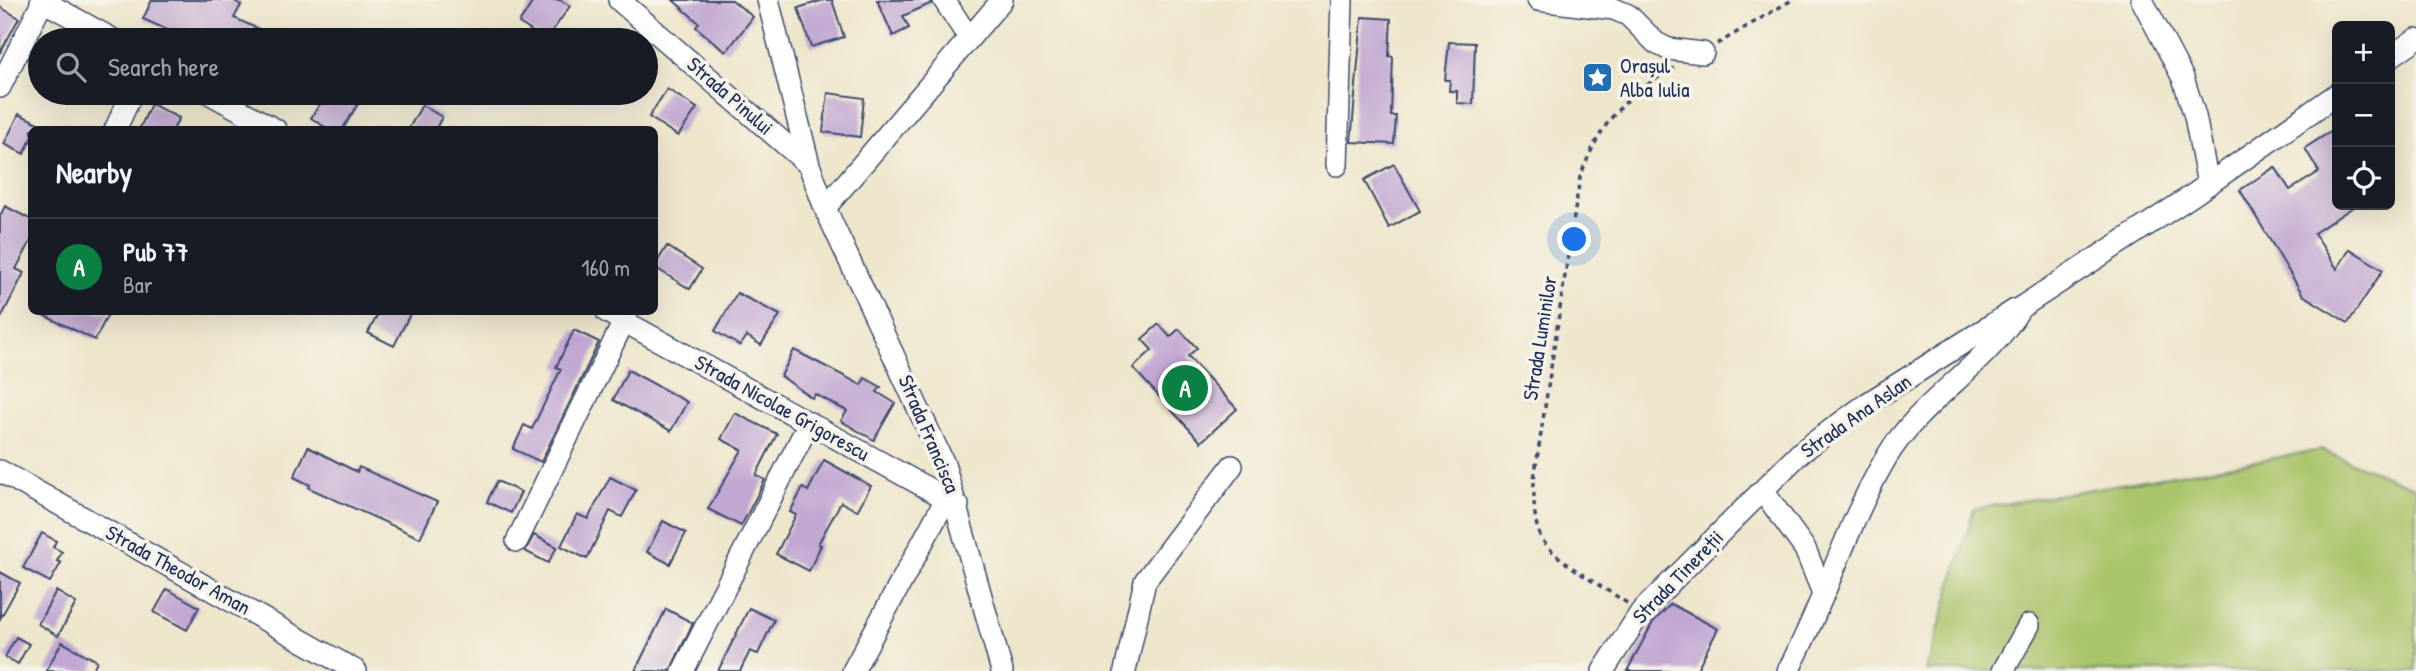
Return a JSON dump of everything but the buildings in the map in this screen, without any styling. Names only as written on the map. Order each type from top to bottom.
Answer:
[{"type":"street","name":"Strada Pinului","points":[[619,0],[651,28]]},
{"type":"street","name":"Strada Francisca","points":[[768,0],[809,165],[825,208],[930,430],[1002,671]]},
{"type":"street","points":[[944,0],[969,38]]},
{"type":"street","points":[[825,208],[1002,0]]},
{"type":"street","points":[[1338,165],[1342,0]]},
{"type":"street","points":[[1538,0],[1614,9],[1628,15],[1656,43],[1668,49],[1703,52]]},
{"type":"street","points":[[2142,0],[2183,78],[2195,116],[2208,184]]},
{"type":"street","points":[[29,28],[42,1],[92,28]]},
{"type":"street","points":[[0,87],[28,30]]},
{"type":"street","name":"Strada Pinului","points":[[658,34],[809,165]]},
{"type":"street","points":[[2395,54],[2416,39]]},
{"type":"street","name":"Strada Ana Aslan","points":[[1763,491],[1801,452],[1835,425],[2208,184],[2332,97]]},
{"type":"street","points":[[116,126],[126,105]]},
{"type":"street","points":[[231,105],[269,126]]},
{"type":"street","name":"Strada Ana Aslan","points":[[1788,671],[1806,637],[1843,543],[1886,458],[1912,420],[2001,336],[2020,307]]},
{"type":"street","points":[[517,541],[616,316]]},
{"type":"street","name":"Strada Nicolae Grigorescu","points":[[616,316],[952,502]]},
{"type":"street","points":[[683,671],[809,423]]},
{"type":"street","points":[[1125,671],[1145,581],[1232,466]]},
{"type":"street","name":"Strada Theodor Aman","points":[[0,471],[356,671]]},
{"type":"street","points":[[1763,491],[1805,549],[1823,593]]},
{"type":"street","name":"Strada Tinereții","points":[[1603,671],[1641,612],[1763,491]]},
{"type":"street","points":[[853,671],[952,502]]},
{"type":"street","points":[[2003,671],[2029,625]]},
{"type":"path","name":"Strada Luminilor","points":[[1641,612],[1558,556],[1539,536],[1535,517],[1534,479],[1580,177],[1595,140],[1630,95],[1792,0]]},
{"type":"green space","points":[[2321,450],[2416,488],[2416,671],[1926,671],[1974,509]]},
{"type":"place","name":"Orașul Alba Iulia","points":[[1597,78]]},
{"type":"place","name":"Pub 77","points":[[1185,388]]}]
